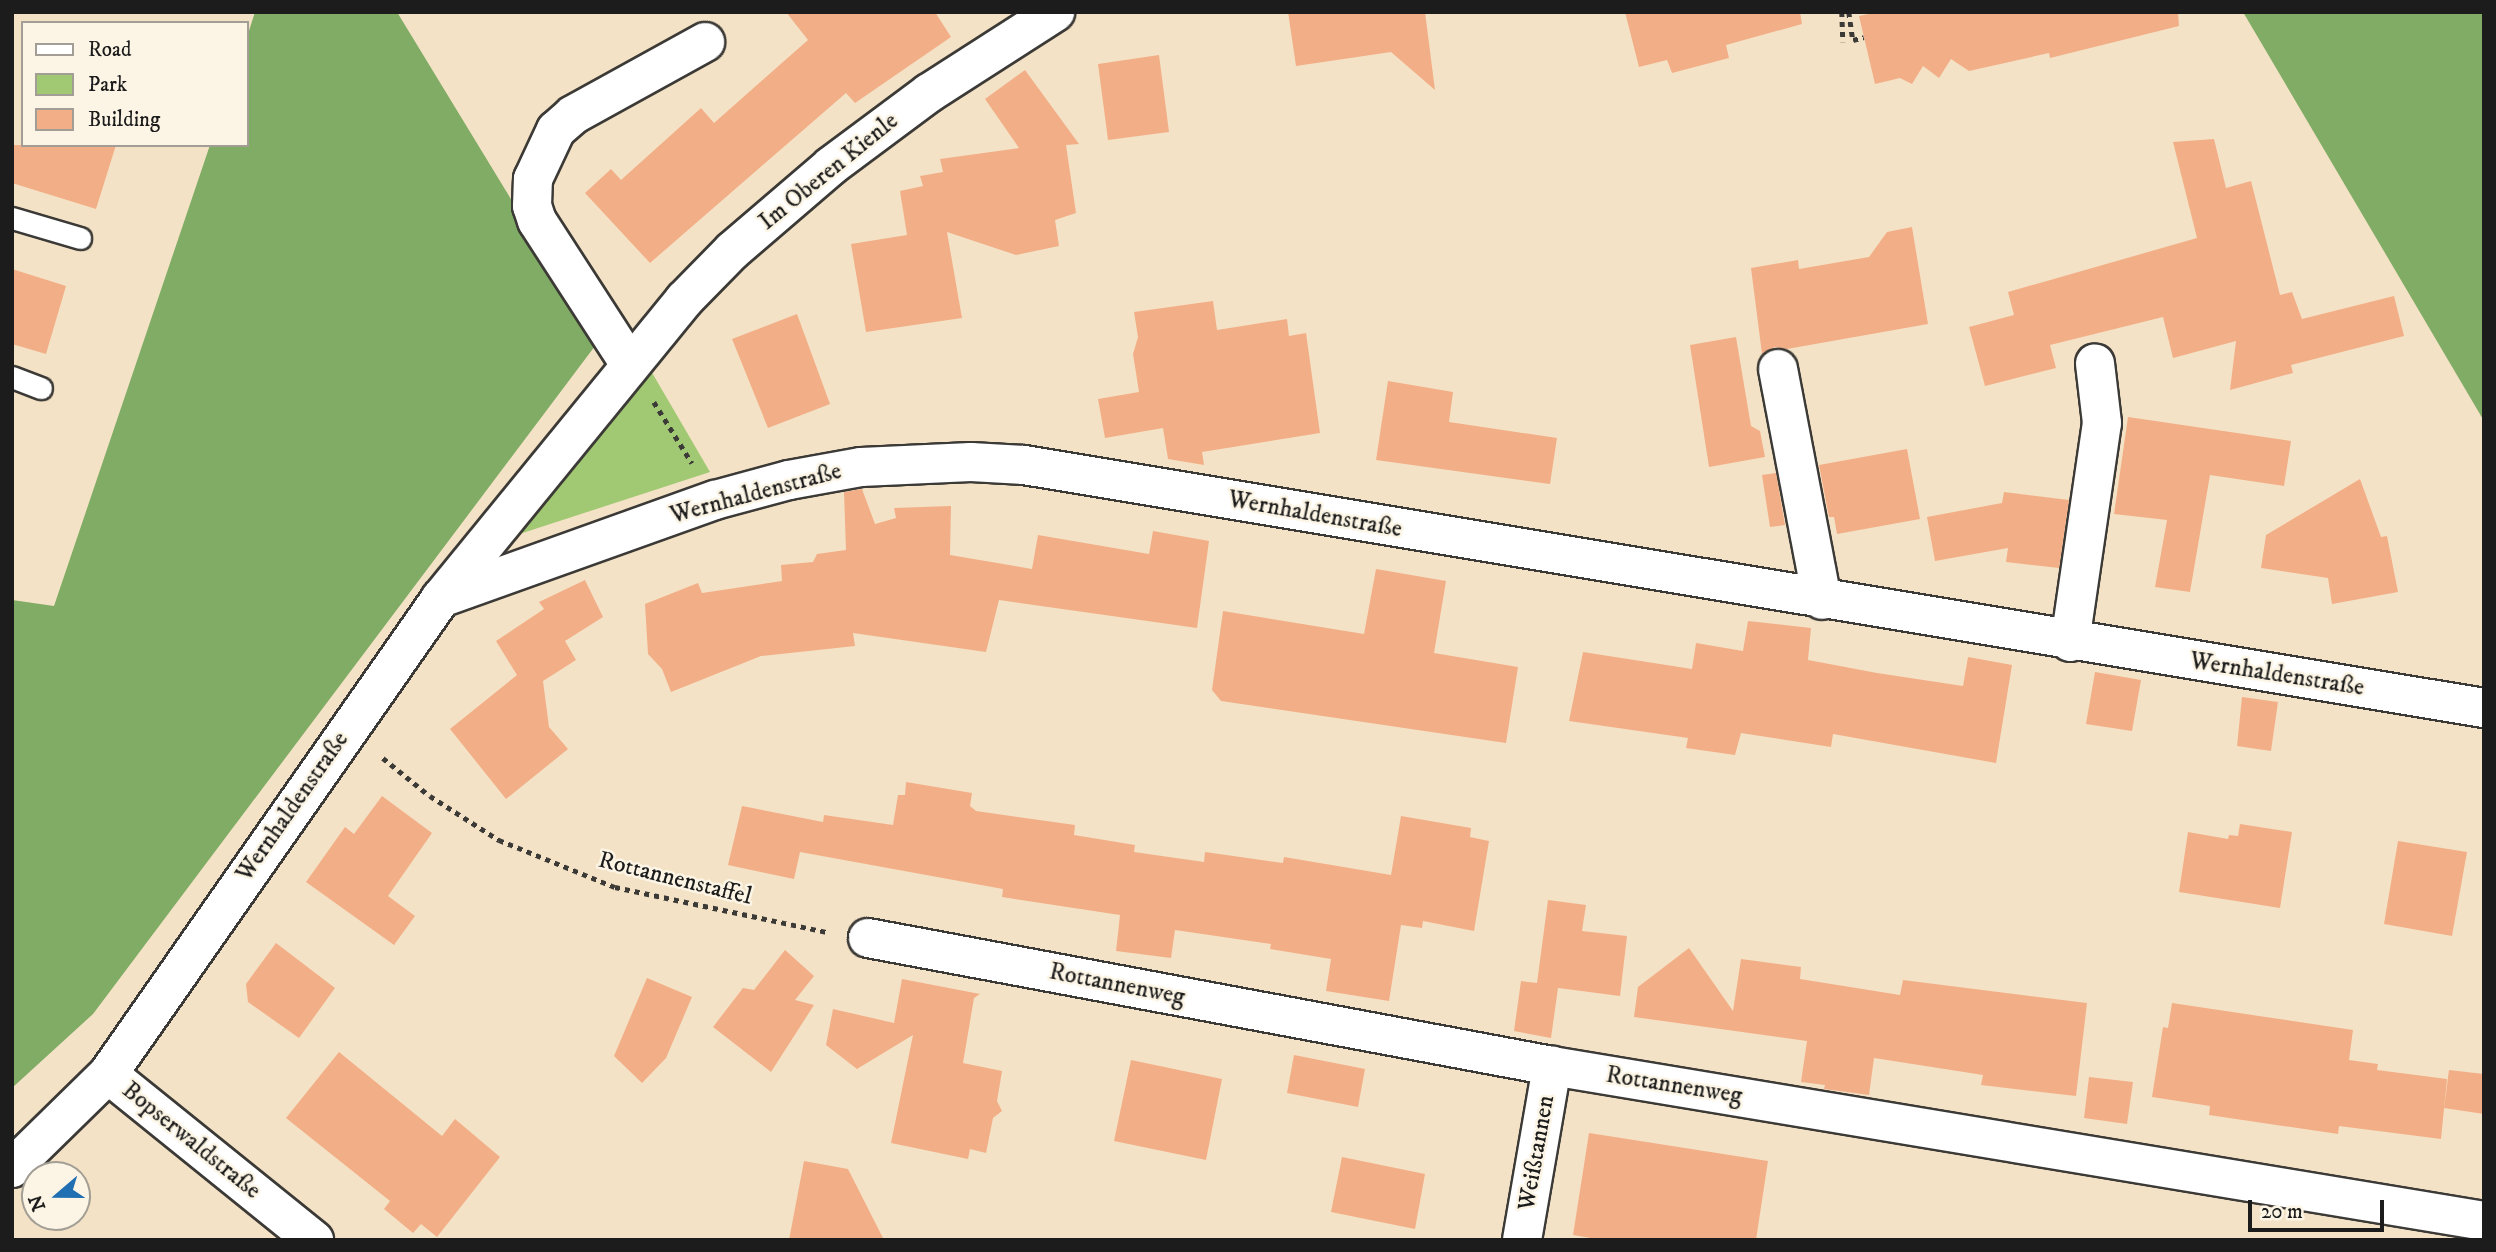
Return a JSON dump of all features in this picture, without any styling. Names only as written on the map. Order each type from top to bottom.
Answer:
[{"type":"street","name":"Im Oberen Kienle","points":[[441,598],[629,363],[732,251],[813,182],[929,93],[1055,12]]},
{"type":"street","points":[[629,363],[537,221],[532,206],[533,178],[556,130],[573,115],[705,42]]},
{"type":"street","points":[[2070,642],[2102,423],[2095,363]]},
{"type":"street","points":[[1778,369],[1822,600]]},
{"type":"street","name":"Wernhaldenstraße","points":[[108,1074],[347,728],[441,598],[715,500],[862,467],[971,461],[1024,466],[2070,642],[2484,708]]},
{"type":"street","name":"Rottannenweg","points":[[868,938],[1552,1066],[2484,1221]]},
{"type":"street","name":"Weißtannen","points":[[1522,1240],[1552,1066]]},
{"type":"street","name":"Bopserwaldstraße","points":[[12,1168],[108,1074],[314,1240]]},
{"type":"lane","points":[[12,218],[80,238]]},
{"type":"lane","points":[[12,377],[41,388]]},
{"type":"path","points":[[1842,12],[1843,41]]},
{"type":"path","points":[[1849,12],[1853,40],[1864,37]]},
{"type":"path","points":[[629,363],[715,500]]},
{"type":"path","name":"Rottannenstaffel","points":[[347,728],[430,796],[499,840],[615,887],[868,938]]},
{"type":"green space","points":[[255,12],[397,12],[598,342],[93,1014],[12,1088],[12,600],[54,606],[209,147],[248,147],[248,34]]},
{"type":"green space","points":[[2243,12],[2484,12],[2484,421]]},
{"type":"green space","points":[[637,347],[710,472],[495,542]]},
{"type":"building","points":[[786,12],[935,12],[951,37],[855,103],[846,93],[650,263],[585,193],[611,169],[621,180],[701,108],[714,123],[808,40]]},
{"type":"building","points":[[1288,12],[1425,12],[1435,90],[1391,52],[1296,66]]},
{"type":"building","points":[[1625,12],[1800,12],[1802,24],[1726,45],[1729,58],[1672,73],[1667,60],[1639,67]]},
{"type":"building","points":[[1878,12],[2178,12],[2179,26],[2050,58],[2049,53],[1969,71],[1951,59],[1939,78],[1923,66],[1912,84],[1900,78],[1875,84],[1859,16]]},
{"type":"building","points":[[1159,55],[1169,132],[1108,140],[1098,64]]},
{"type":"building","points":[[1025,70],[1079,144],[1066,145],[1076,213],[1055,220],[1059,246],[1016,255],[947,232],[962,318],[866,332],[851,244],[907,235],[900,191],[923,186],[920,176],[943,172],[940,159],[1019,148],[985,99]]},
{"type":"building","points":[[2214,139],[2226,188],[2251,181],[2280,295],[2292,292],[2302,319],[2394,296],[2404,336],[2291,365],[2293,373],[2230,390],[2236,341],[2173,358],[2163,317],[2050,345],[2056,368],[1985,386],[1969,327],[2014,315],[2008,292],[2197,238],[2173,142]]},
{"type":"building","points":[[12,145],[115,147],[96,209],[12,183]]},
{"type":"building","points":[[1912,227],[1928,324],[1787,349],[1775,347],[1762,354],[1751,268],[1798,260],[1799,269],[1869,257],[1887,232]]},
{"type":"building","points":[[12,269],[66,286],[46,354],[12,344]]},
{"type":"building","points":[[1213,301],[1217,330],[1287,319],[1289,336],[1306,333],[1320,433],[1202,452],[1204,465],[1168,459],[1163,428],[1105,438],[1098,399],[1139,392],[1133,354],[1138,337],[1134,312]]},
{"type":"building","points":[[797,314],[830,404],[768,428],[732,339]]},
{"type":"building","points":[[1736,337],[1751,426],[1760,431],[1765,457],[1709,467],[1690,345]]},
{"type":"building","points":[[1388,381],[1453,392],[1449,422],[1557,438],[1550,484],[1376,460]]},
{"type":"building","points":[[2128,417],[2291,441],[2284,486],[2210,475],[2190,592],[2155,587],[2167,520],[2114,514]]},
{"type":"building","points":[[1907,449],[1920,519],[1837,534],[1834,517],[1829,517],[1819,465]]},
{"type":"building","points":[[1776,473],[1785,525],[1770,527],[1762,475]]},
{"type":"building","points":[[2360,479],[2381,537],[2387,536],[2398,592],[2332,604],[2328,578],[2261,568],[2266,535]]},
{"type":"building","points":[[862,489],[875,524],[896,518],[894,508],[951,506],[950,555],[1032,569],[1038,535],[1149,554],[1153,531],[1209,541],[1197,628],[999,600],[986,652],[853,633],[855,646],[761,656],[671,692],[662,669],[648,654],[645,604],[698,583],[702,593],[782,581],[781,565],[813,562],[817,554],[846,550],[844,492]]},
{"type":"building","points":[[2004,492],[2069,500],[2059,568],[2006,562],[2008,548],[1935,561],[1927,517],[2002,503]]},
{"type":"building","points":[[1376,569],[1446,581],[1434,653],[1518,667],[1506,743],[1221,701],[1212,690],[1223,611],[1364,634]]},
{"type":"building","points":[[585,580],[603,617],[565,641],[576,660],[543,681],[549,727],[568,749],[506,799],[450,729],[517,675],[496,641],[544,609],[539,602]]},
{"type":"building","points":[[1748,621],[1811,628],[1808,660],[1877,673],[1963,686],[1968,657],[2012,665],[1996,763],[1833,734],[1831,747],[1741,733],[1735,755],[1686,748],[1688,738],[1569,721],[1583,652],[1692,669],[1696,643],[1743,651]]},
{"type":"building","points":[[2095,672],[2141,680],[2132,731],[2086,724]]},
{"type":"building","points":[[2242,697],[2278,702],[2271,751],[2237,746]]},
{"type":"building","points":[[906,782],[972,793],[970,806],[976,811],[1075,825],[1074,835],[1135,845],[1134,852],[1204,862],[1205,852],[1283,863],[1284,857],[1391,875],[1401,816],[1471,828],[1470,837],[1489,841],[1474,931],[1423,921],[1422,928],[1401,925],[1389,1001],[1326,991],[1331,959],[1270,949],[1271,944],[1175,930],[1171,958],[1116,951],[1120,915],[1002,897],[1003,889],[800,852],[794,879],[728,865],[742,806],[823,822],[824,815],[893,825],[898,795],[905,795]]},
{"type":"building","points":[[382,796],[432,833],[388,896],[415,916],[394,945],[306,882],[345,827],[354,834]]},
{"type":"building","points":[[2240,824],[2292,832],[2280,908],[2179,892],[2188,832],[2228,839],[2229,835],[2238,836]]},
{"type":"building","points":[[2398,841],[2467,852],[2452,936],[2384,924]]},
{"type":"building","points":[[1548,900],[1586,905],[1582,931],[1627,936],[1620,996],[1558,988],[1551,1038],[1514,1031],[1521,981],[1537,983]]},
{"type":"building","points":[[276,943],[335,988],[299,1038],[248,1002],[246,984]]},
{"type":"building","points":[[1689,948],[1733,1011],[1741,959],[1801,967],[1800,979],[1900,995],[1903,980],[2087,1003],[2076,1096],[1981,1085],[1983,1075],[1874,1058],[1869,1095],[1824,1089],[1825,1085],[1801,1082],[1807,1041],[1634,1017],[1638,987]]},
{"type":"building","points":[[785,950],[814,976],[795,1000],[814,1005],[771,1072],[713,1027],[743,988],[754,990]]},
{"type":"building","points":[[647,978],[692,997],[666,1058],[642,1083],[614,1056]]},
{"type":"building","points":[[902,979],[980,994],[974,998],[963,1063],[1002,1071],[997,1101],[1002,1111],[993,1118],[986,1153],[970,1149],[968,1159],[891,1143],[913,1035],[857,1069],[826,1045],[833,1009],[894,1023]]},
{"type":"building","points":[[2172,1003],[2353,1030],[2349,1060],[2378,1064],[2377,1070],[2447,1079],[2441,1139],[2339,1126],[2338,1134],[2209,1115],[2210,1106],[2152,1097],[2163,1027],[2168,1028]]},
{"type":"building","points":[[339,1052],[442,1136],[455,1119],[500,1157],[437,1237],[421,1224],[413,1233],[384,1209],[390,1201],[286,1118]]},
{"type":"building","points":[[1294,1055],[1365,1069],[1358,1107],[1287,1093]]},
{"type":"building","points":[[1131,1060],[1222,1079],[1206,1160],[1114,1141]]},
{"type":"building","points":[[2449,1070],[2484,1074],[2484,1114],[2444,1108]]},
{"type":"building","points":[[2089,1077],[2133,1082],[2127,1124],[2084,1118]]},
{"type":"building","points":[[1589,1133],[1768,1161],[1756,1240],[1602,1240],[1573,1235]]},
{"type":"building","points":[[1342,1157],[1425,1174],[1415,1229],[1331,1212]]},
{"type":"building","points":[[804,1161],[848,1169],[884,1240],[789,1240]]}]
